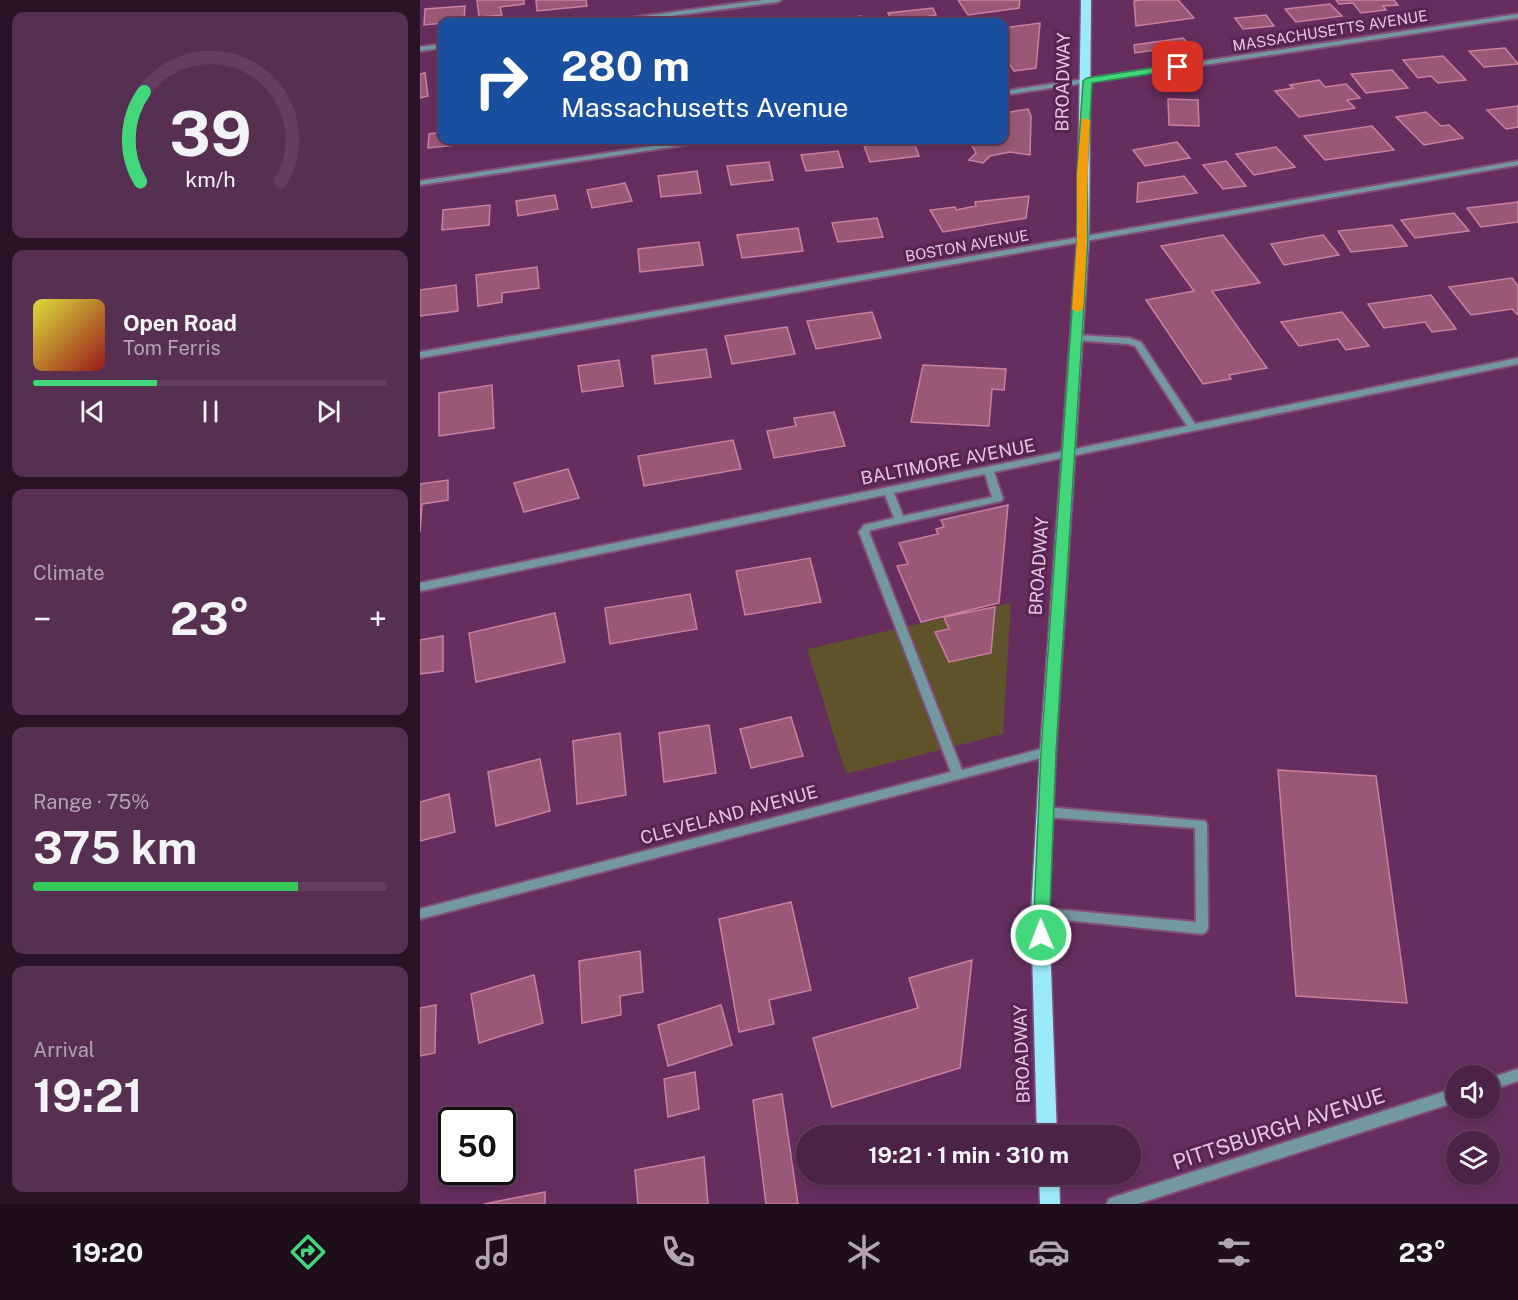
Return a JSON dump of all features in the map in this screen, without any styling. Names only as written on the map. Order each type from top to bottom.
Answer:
[{"type":"main road","name":"BROADWAY","points":[[1047,1125],[1040,913],[1048,752],[1083,240],[1082,173],[1087,81],[1086,0]]},
{"type":"main road","points":[[1049,1185],[1050,1204]]},
{"type":"street","points":[[644,18],[777,0]]},
{"type":"street","name":"MASSACHUSETTS AVENUE","points":[[1008,92],[1518,16]]},
{"type":"street","points":[[420,49],[438,47]]},
{"type":"street","points":[[420,183],[678,144]]},
{"type":"street","name":"BOSTON AVENUE","points":[[420,355],[1518,163]]},
{"type":"street","points":[[1076,338],[1129,341],[1138,344],[1193,428]]},
{"type":"street","name":"BALTIMORE AVENUE","points":[[420,587],[1518,361]]},
{"type":"street","points":[[958,774],[864,532],[868,526],[998,499],[989,470]]},
{"type":"street","points":[[888,491],[900,520]]},
{"type":"street","name":"CLEVELAND AVENUE","points":[[420,914],[1048,752]]},
{"type":"street","points":[[1040,913],[1202,928],[1201,824],[1045,812]]},
{"type":"street","points":[[1500,1081],[1518,1075]]},
{"type":"street","name":"PITTSBURGH AVENUE","points":[[1114,1204],[1446,1098]]},
{"type":"shaded area","points":[[1011,603],[1003,734],[846,774],[807,649]]},
{"type":"building","points":[[477,0],[524,0],[524,4],[500,7],[502,15],[479,17]]},
{"type":"building","points":[[536,0],[586,0],[587,6],[537,11]]},
{"type":"building","points":[[958,0],[1020,0],[1019,8],[968,15]]},
{"type":"building","points":[[1178,0],[1194,18],[1136,26],[1134,1]]},
{"type":"building","points":[[1336,0],[1394,0],[1398,5],[1383,6],[1386,10],[1361,13],[1353,3],[1339,4]]},
{"type":"building","points":[[1330,4],[1342,16],[1296,22],[1285,9]]},
{"type":"building","points":[[465,6],[464,18],[438,18],[438,24],[424,25],[425,9]]},
{"type":"building","points":[[933,8],[936,15],[929,16],[930,18],[890,18],[888,13]]},
{"type":"building","points":[[1266,15],[1274,26],[1243,29],[1235,18]]},
{"type":"building","points":[[1040,23],[1036,68],[1014,71],[1008,62],[1008,27]]},
{"type":"building","points":[[1183,38],[1190,45],[1135,53],[1134,45]]},
{"type":"building","points":[[1505,48],[1518,64],[1484,67],[1469,51]]},
{"type":"building","points":[[1443,56],[1466,80],[1438,83],[1431,76],[1418,78],[1403,60]]},
{"type":"building","points":[[1392,70],[1408,88],[1366,93],[1351,74]]},
{"type":"building","points":[[425,73],[428,96],[420,98],[420,74]]},
{"type":"building","points":[[1319,80],[1325,87],[1346,84],[1360,98],[1347,100],[1355,108],[1299,117],[1275,91],[1293,88],[1290,85]]},
{"type":"building","points":[[1168,99],[1198,100],[1199,126],[1169,125]]},
{"type":"building","points":[[1518,106],[1518,127],[1506,129],[1487,110]]},
{"type":"building","points":[[1028,109],[1031,116],[1030,155],[1010,152],[990,156],[983,163],[969,160],[976,153],[971,144],[1008,144],[1008,112]]},
{"type":"building","points":[[1426,112],[1441,126],[1449,125],[1463,138],[1424,145],[1396,117]]},
{"type":"building","points":[[1372,126],[1394,150],[1325,160],[1304,136]]},
{"type":"building","points":[[438,133],[438,144],[468,144],[428,148],[429,134]]},
{"type":"building","points":[[1177,142],[1190,158],[1145,166],[1133,150]]},
{"type":"building","points":[[914,144],[919,156],[870,162],[864,146]]},
{"type":"building","points":[[1276,147],[1295,167],[1254,175],[1236,154]]},
{"type":"building","points":[[838,151],[843,167],[806,171],[801,155]]},
{"type":"building","points":[[1226,161],[1246,186],[1223,189],[1203,165]]},
{"type":"building","points":[[769,162],[773,180],[731,185],[727,166]]},
{"type":"building","points":[[697,171],[701,193],[661,197],[658,176]]},
{"type":"building","points":[[1184,176],[1197,193],[1137,202],[1138,183]]},
{"type":"building","points":[[625,183],[632,201],[592,208],[587,190]]},
{"type":"building","points":[[555,195],[558,209],[518,216],[516,201]]},
{"type":"building","points":[[1029,196],[1026,218],[943,232],[930,210],[955,207],[956,210],[976,206],[975,202]]},
{"type":"building","points":[[1518,202],[1518,222],[1481,227],[1467,208]]},
{"type":"building","points":[[490,205],[489,225],[442,230],[443,210]]},
{"type":"building","points":[[1454,213],[1469,231],[1415,238],[1401,220]]},
{"type":"building","points":[[877,218],[883,237],[838,242],[832,223]]},
{"type":"building","points":[[1392,225],[1407,246],[1351,252],[1338,231]]},
{"type":"building","points":[[798,228],[803,251],[742,258],[737,235]]},
{"type":"building","points":[[1223,235],[1260,283],[1212,291],[1267,368],[1229,375],[1231,379],[1203,384],[1146,300],[1194,291],[1161,246]]},
{"type":"building","points":[[1323,235],[1339,255],[1284,265],[1271,244]]},
{"type":"building","points":[[699,242],[703,265],[640,272],[638,249]]},
{"type":"building","points":[[537,267],[539,288],[502,293],[502,302],[478,306],[476,275]]},
{"type":"building","points":[[1512,278],[1518,286],[1518,315],[1512,309],[1471,315],[1449,287]]},
{"type":"building","points":[[456,285],[458,311],[420,316],[420,290]]},
{"type":"building","points":[[1431,295],[1456,329],[1432,332],[1425,322],[1384,328],[1368,304]]},
{"type":"building","points":[[872,312],[881,338],[816,349],[807,321]]},
{"type":"building","points":[[1342,312],[1369,346],[1346,350],[1338,339],[1299,346],[1281,322]]},
{"type":"building","points":[[787,327],[795,354],[732,364],[725,336]]},
{"type":"building","points":[[706,349],[711,377],[655,384],[652,356]]},
{"type":"building","points":[[619,360],[623,386],[582,392],[578,366]]},
{"type":"building","points":[[923,365],[1006,369],[1004,390],[992,389],[989,426],[911,422]]},
{"type":"building","points":[[492,385],[494,428],[439,436],[439,393]]},
{"type":"building","points":[[834,412],[845,446],[774,458],[767,431],[796,426],[794,418]]},
{"type":"building","points":[[733,440],[741,469],[644,486],[638,456]]},
{"type":"building","points":[[568,469],[579,498],[524,512],[514,483]]},
{"type":"building","points":[[448,480],[448,500],[422,504],[420,532],[420,484]]},
{"type":"building","points":[[1008,505],[999,603],[921,622],[897,566],[908,564],[899,543],[938,534],[936,529],[944,527],[941,520]]},
{"type":"building","points":[[810,558],[821,602],[745,615],[736,571]]},
{"type":"building","points":[[690,594],[697,629],[610,644],[605,608]]},
{"type":"building","points":[[995,607],[991,653],[949,662],[935,632],[949,629],[944,617]]},
{"type":"building","points":[[555,613],[565,662],[476,682],[469,633]]},
{"type":"building","points":[[443,636],[443,671],[420,674],[420,640]]},
{"type":"building","points":[[791,717],[803,756],[751,768],[740,729]]},
{"type":"building","points":[[709,725],[716,773],[664,782],[659,733]]},
{"type":"building","points":[[620,733],[626,795],[577,804],[573,741]]},
{"type":"building","points":[[540,759],[550,811],[496,826],[488,772]]},
{"type":"building","points":[[1278,770],[1376,776],[1407,1003],[1296,996]]},
{"type":"building","points":[[449,794],[455,832],[420,841],[420,802]]},
{"type":"building","points":[[791,902],[811,990],[769,1000],[774,1024],[739,1032],[719,919]]},
{"type":"building","points":[[640,951],[643,992],[620,996],[621,1015],[582,1023],[579,961]]},
{"type":"building","points":[[972,960],[960,1068],[832,1107],[813,1038],[918,1008],[909,978]]},
{"type":"building","points":[[534,975],[543,1023],[479,1043],[471,994]]},
{"type":"building","points":[[436,1005],[435,1053],[420,1056],[420,1008]]},
{"type":"building","points":[[721,1005],[732,1045],[668,1066],[658,1025]]},
{"type":"building","points":[[695,1072],[699,1109],[668,1117],[664,1079]]},
{"type":"building","points":[[782,1094],[798,1204],[766,1204],[753,1100]]},
{"type":"building","points":[[704,1157],[708,1204],[638,1204],[635,1170]]},
{"type":"building","points":[[545,1192],[545,1204],[484,1204]]},
{"type":"slow traffic","points":[[1078,309],[1083,240],[1082,173],[1085,120]]},
{"type":"route","points":[[1041,935],[1040,913],[1048,752],[1083,240],[1082,173],[1087,81],[1178,67]]}]
